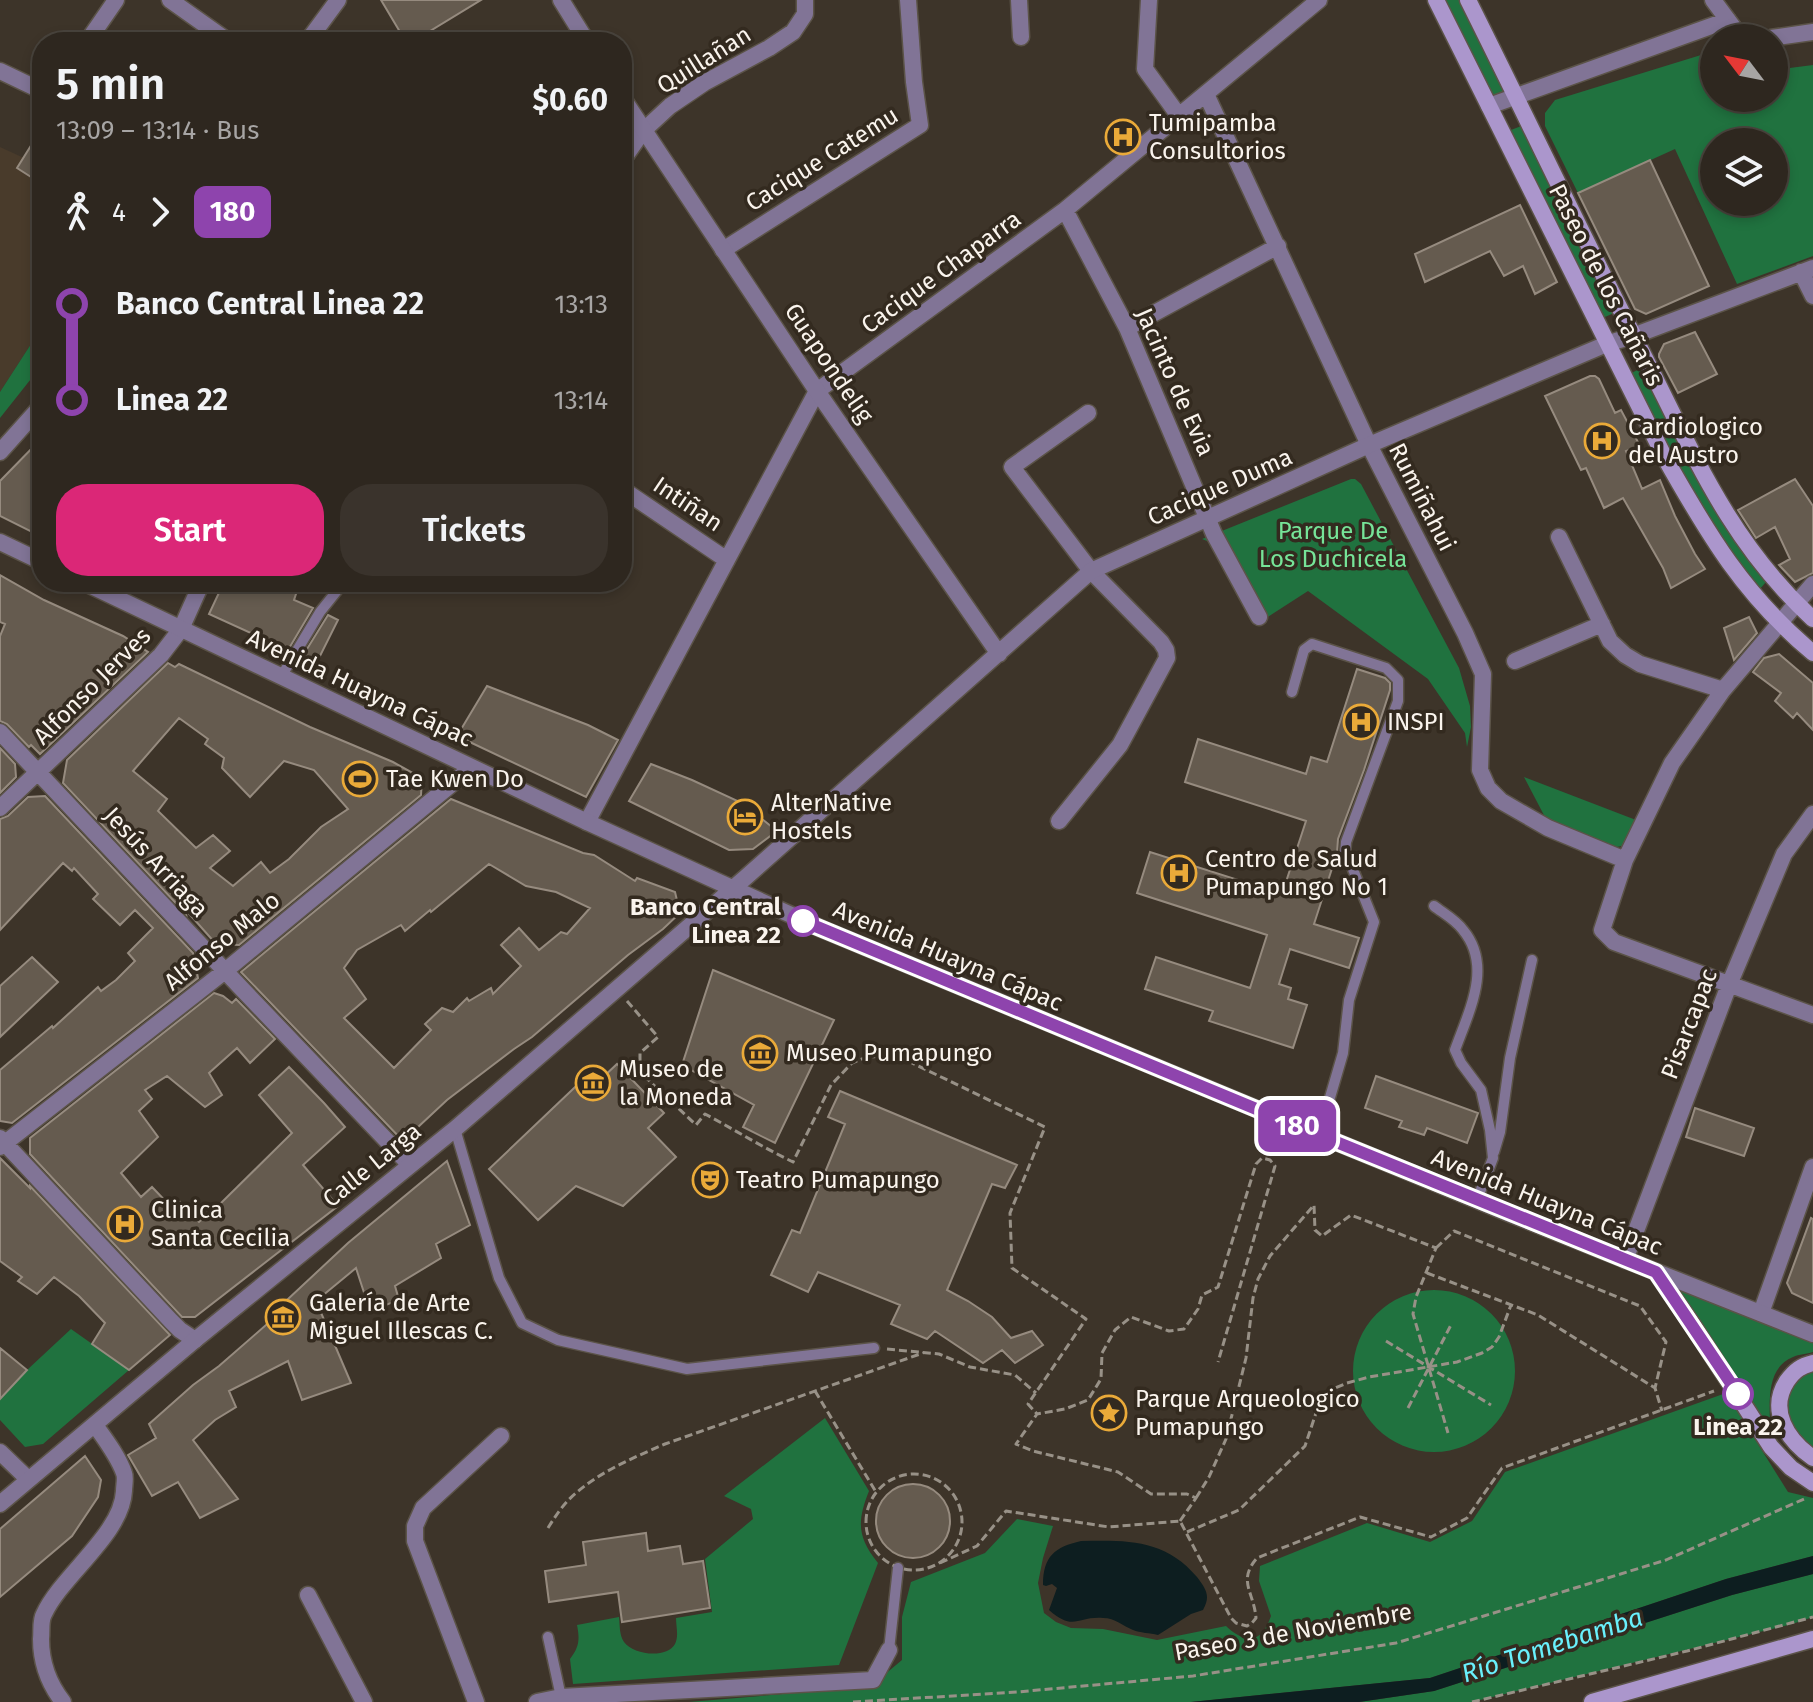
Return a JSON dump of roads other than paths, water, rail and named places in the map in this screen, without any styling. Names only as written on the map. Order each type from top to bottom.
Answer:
[{"type":"main road","name":"Paseo de los Cañaris","points":[[1436,0],[1665,458],[1699,519],[1723,557],[1754,596],[1813,653]]},
{"type":"main road","name":"Paseo de los Cañaris","points":[[1468,0],[1721,507],[1771,576],[1813,619]]},
{"type":"main road","points":[[1656,1272],[1771,1447],[1791,1468],[1813,1483]]},
{"type":"main road","points":[[1813,1363],[1799,1367],[1789,1378],[1781,1391],[1778,1410],[1783,1427],[1797,1445],[1813,1458]]},
{"type":"main road","points":[[1592,1702],[1813,1639]]},
{"type":"street","points":[[94,32],[116,0]]},
{"type":"street","points":[[170,0],[215,32]]},
{"type":"street","points":[[314,32],[338,0]]},
{"type":"street","points":[[561,0],[581,32]]},
{"type":"street","name":"Quillañan","points":[[632,147],[643,131],[670,106],[793,32],[805,14],[805,0]]},
{"type":"street","name":"Cacique Catemu","points":[[723,250],[920,125],[908,0]]},
{"type":"street","points":[[1019,0],[1021,37]]},
{"type":"street","points":[[1149,0],[1145,69],[1179,116]]},
{"type":"street","name":"Cacique Chaparra","points":[[587,822],[817,391],[1065,210],[1319,0]]},
{"type":"street","points":[[1713,0],[1732,24]]},
{"type":"street","points":[[1788,36],[1813,32]]},
{"type":"street","points":[[1489,106],[1700,41]]},
{"type":"street","points":[[0,71],[32,86]]},
{"type":"street","name":"Rumiñahui","points":[[1206,94],[1369,445],[1483,674],[1480,770],[1488,788],[1501,801],[1548,828],[1625,860]]},
{"type":"street","name":"Guapondelig","points":[[632,113],[817,391],[999,654]]},
{"type":"street","name":"Jacinto de Evia","points":[[1065,210],[1127,328],[1208,519],[1259,617]]},
{"type":"street","points":[[1127,328],[1278,246]]},
{"type":"street","points":[[1807,270],[1813,296]]},
{"type":"street","name":"Cacique Duma","points":[[733,889],[1091,571],[1369,445],[1609,343],[1807,270]]},
{"type":"street","points":[[1059,821],[1120,745],[1167,658],[1161,642],[1091,571],[1012,467],[1088,413]]},
{"type":"street","points":[[0,452],[32,416]]},
{"type":"street","name":"Intiñan","points":[[632,496],[727,560]]},
{"type":"street","points":[[1559,537],[1610,641],[1625,655],[1640,664],[1723,690]]},
{"type":"street","points":[[0,542],[32,557]]},
{"type":"street","points":[[1813,584],[1723,690],[1672,763],[1625,860],[1602,930],[1614,942],[1813,1015]]},
{"type":"street","name":"Avenida Huayna Cápac","points":[[104,592],[471,768],[822,929],[1477,1200],[1813,1334]]},
{"type":"street","name":"Alfonso Jerves","points":[[0,808],[156,661],[181,629],[198,592]]},
{"type":"street","points":[[1515,661],[1602,624]]},
{"type":"street","name":"Jesús Arriaga","points":[[0,732],[410,1165]]},
{"type":"street","name":"Alfonso Malo","points":[[2,1143],[225,971],[471,768]]},
{"type":"street","name":"Pisarcapac","points":[[1625,1260],[1729,985],[1784,854],[1813,814]]},
{"type":"street","name":"Calle Larga","points":[[0,1504],[195,1340],[455,1129],[733,889]]},
{"type":"street","points":[[2,1143],[171,1321],[195,1340]]},
{"type":"street","points":[[1761,1313],[1813,1167]]},
{"type":"street","points":[[63,1702],[50,1681],[41,1653],[42,1617],[60,1587],[116,1518],[124,1498],[125,1474],[95,1425]]},
{"type":"street","points":[[476,1702],[415,1541],[415,1526],[423,1508],[501,1436]]},
{"type":"street","points":[[0,1452],[28,1479]]},
{"type":"street","points":[[308,1595],[364,1702]]},
{"type":"street","points":[[537,1702],[561,1697],[873,1680],[889,1650]]},
{"type":"lane","points":[[281,677],[320,612],[336,592]]},
{"type":"lane","points":[[1292,692],[1304,650],[1312,644],[1386,668],[1398,680],[1398,701],[1346,842],[1345,855],[1374,922],[1349,1000],[1343,1053],[1319,1135]]},
{"type":"lane","points":[[1434,906],[1462,928],[1472,942],[1478,963],[1478,981],[1455,1050],[1481,1090],[1493,1158]]},
{"type":"lane","points":[[1477,1200],[1500,1132],[1513,1043],[1532,960]]},
{"type":"lane","points":[[455,1129],[499,1278],[522,1323],[558,1340],[687,1369],[874,1348]]},
{"type":"lane","points":[[889,1650],[898,1568]]},
{"type":"lane","points":[[548,1637],[561,1697]]},
{"type":"water","points":[[1081,1541],[1144,1544],[1172,1555],[1203,1585],[1207,1597],[1203,1610],[1158,1635],[1136,1631],[1107,1618],[1070,1622],[1057,1617],[1049,1610],[1057,1588],[1052,1584],[1043,1585],[1045,1567],[1052,1554]]},
{"type":"water","name":"Río Tomebamba","points":[[1813,1556],[1813,1574],[1732,1595],[1434,1691],[1359,1702],[1191,1702],[1430,1678],[1726,1579]]},
{"type":"place","name":"Tumipamba Consultorios","points":[[1123,137]]},
{"type":"place","name":"Cardiologico del Austro","points":[[1602,441]]},
{"type":"place","name":"INSPI","points":[[1361,722]]},
{"type":"place","name":"Tae Kwen Do","points":[[360,779]]},
{"type":"place","name":"AlterNative Hostels","points":[[745,817]]},
{"type":"place","name":"Centro de Salud Pumapungo No 1","points":[[1179,873]]},
{"type":"place","name":"Banco Central Linea 22","points":[[803,921]]},
{"type":"place","name":"Museo Pumapungo","points":[[760,1053]]},
{"type":"place","name":"Museo de la Moneda","points":[[593,1083]]},
{"type":"place","name":"Teatro Pumapungo","points":[[710,1180]]},
{"type":"place","name":"Clinica Santa Cecilia","points":[[125,1224]]},
{"type":"place","name":"Galería de Arte Miguel Illescas C.","points":[[283,1317]]},
{"type":"place","name":"Linea 22","points":[[1738,1394]]},
{"type":"place","name":"Parque Arqueologico Pumapungo","points":[[1109,1413]]},
{"type":"park label","name":"Parque De Los Duchicela","points":[[1333,545]]}]
